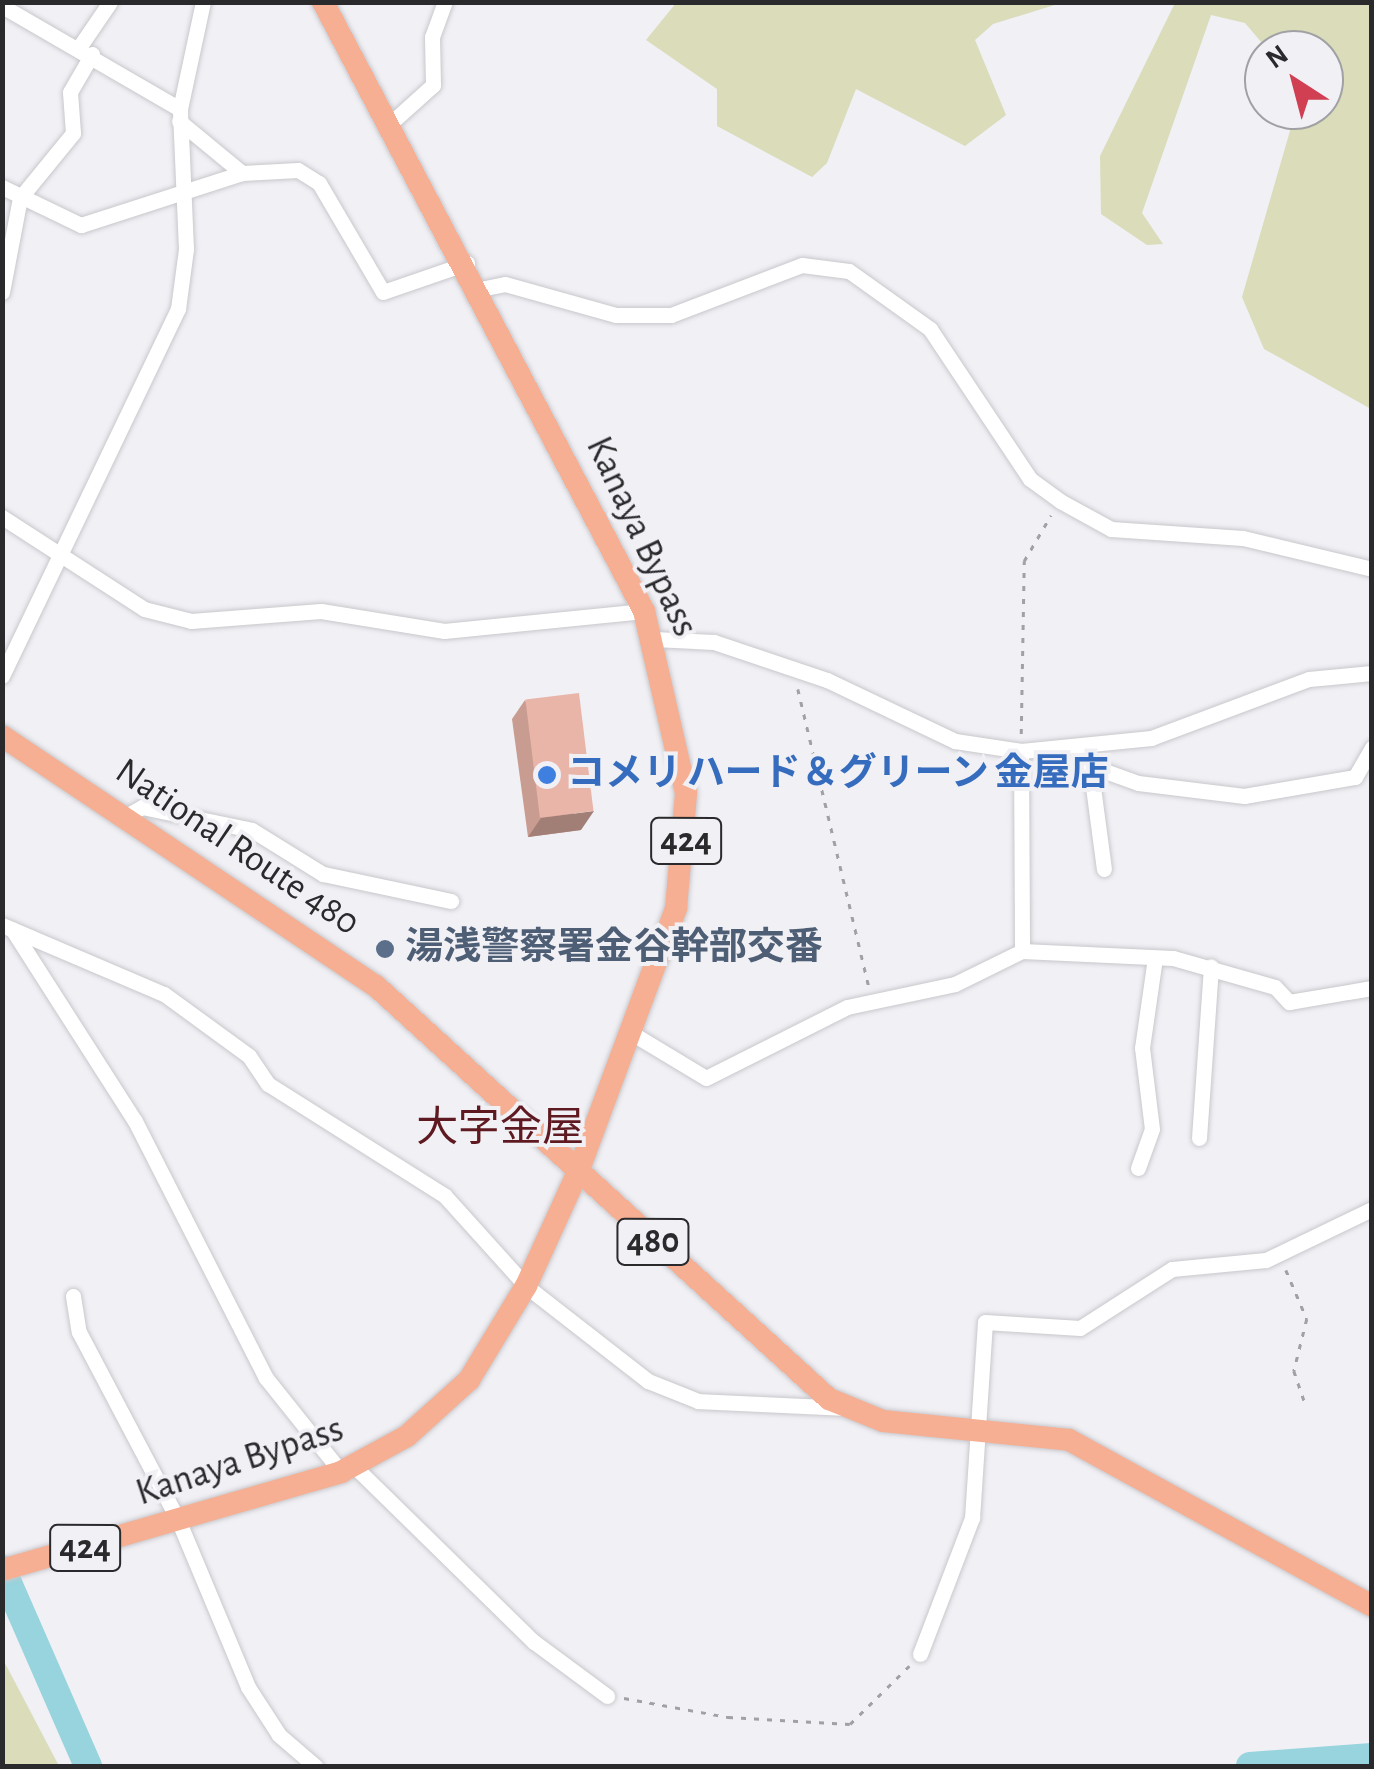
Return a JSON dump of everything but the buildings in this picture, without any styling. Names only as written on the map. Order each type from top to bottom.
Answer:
[{"type":"highway","name":"Kanaya Bypass","points":[[2,1570],[173,1524],[347,1469],[407,1436],[469,1380],[526,1286],[578,1172],[665,952],[687,839],[681,746],[644,611],[393,121],[323,2]]},
{"type":"highway","name":"National Route 480","points":[[2,736],[376,986],[578,1172],[845,1408]]},
{"type":"highway","points":[[845,1408],[976,1430],[1068,1440],[1122,1462],[1372,1606]]},
{"type":"street","points":[[2,292],[20,198],[72,133],[70,92],[110,2]]},
{"type":"street","points":[[2,676],[178,308],[180,115],[204,2]]},
{"type":"street","points":[[393,121],[433,85],[432,37],[445,2]]},
{"type":"street","points":[[2,6],[86,50],[180,115],[242,173]]},
{"type":"street","points":[[2,187],[81,225],[242,173],[313,176],[383,292],[468,264]]},
{"type":"street","points":[[480,288],[505,284],[616,316],[671,315],[802,264],[849,271],[930,328],[1022,469],[1060,501],[1111,529],[1243,538],[1372,570]]},
{"type":"street","points":[[2,517],[64,553],[144,609],[191,621],[321,611],[444,631],[644,611]]},
{"type":"street","points":[[654,639],[698,638],[793,668],[955,741],[1020,751],[1088,748],[1172,733],[1309,680],[1372,674]]},
{"type":"street","points":[[1088,748],[1104,870]]},
{"type":"street","points":[[1091,766],[1138,784],[1244,796],[1354,777],[1372,748]]},
{"type":"street","points":[[1020,751],[1022,951]]},
{"type":"street","points":[[126,816],[142,807],[252,830],[323,874],[452,901]]},
{"type":"street","points":[[7,927],[164,994],[250,1056],[268,1084],[445,1196],[526,1286],[648,1381],[698,1401],[845,1408]]},
{"type":"street","points":[[7,927],[135,1121],[266,1378],[347,1469],[534,1642],[607,1696]]},
{"type":"street","points":[[633,1034],[706,1078],[872,1000],[954,984],[1022,951],[1155,958],[1210,966],[1275,987],[1289,1002],[1372,988]]},
{"type":"street","points":[[1138,1168],[1152,1128],[1142,1048],[1155,958]]},
{"type":"street","points":[[1199,1138],[1210,966]]},
{"type":"street","points":[[920,1654],[962,1564],[986,1322],[1080,1328],[1172,1269],[1279,1253],[1372,1209]]},
{"type":"street","points":[[73,1296],[79,1332],[248,1687],[279,1735],[315,1766]]},
{"type":"path","points":[[1020,751],[1024,561],[1060,501]]},
{"type":"path","points":[[793,668],[872,1000]]},
{"type":"path","points":[[1279,1253],[1307,1319],[1294,1371],[1304,1400]]},
{"type":"path","points":[[607,1696],[728,1717],[850,1724],[920,1654]]},
{"type":"green space","points":[[676,2],[1061,3],[993,24],[975,40],[1006,115],[965,146],[856,89],[827,163],[812,177],[717,126],[717,89],[646,40]]},
{"type":"green space","points":[[1175,3],[1371,3],[1371,409],[1264,349],[1242,297],[1290,130],[1344,130],[1344,30],[1251,30],[1245,23],[1211,15],[1142,213],[1163,244],[1147,245],[1101,214],[1100,156]]},
{"type":"green space","points":[[2,1661],[6,1665],[59,1766],[3,1766]]},
{"type":"waterway","points":[[2,1569],[88,1766]]},
{"type":"waterway","points":[[1250,1766],[1372,1757]]},
{"type":"place","name":"コメリ ハード＆グリーン 金屋店","points":[[547,775]]},
{"type":"place","name":"湯浅警察署金谷幹部交番","points":[[385,949]]},
{"type":"district","name":"大字金屋","points":[[500,1128]]}]
